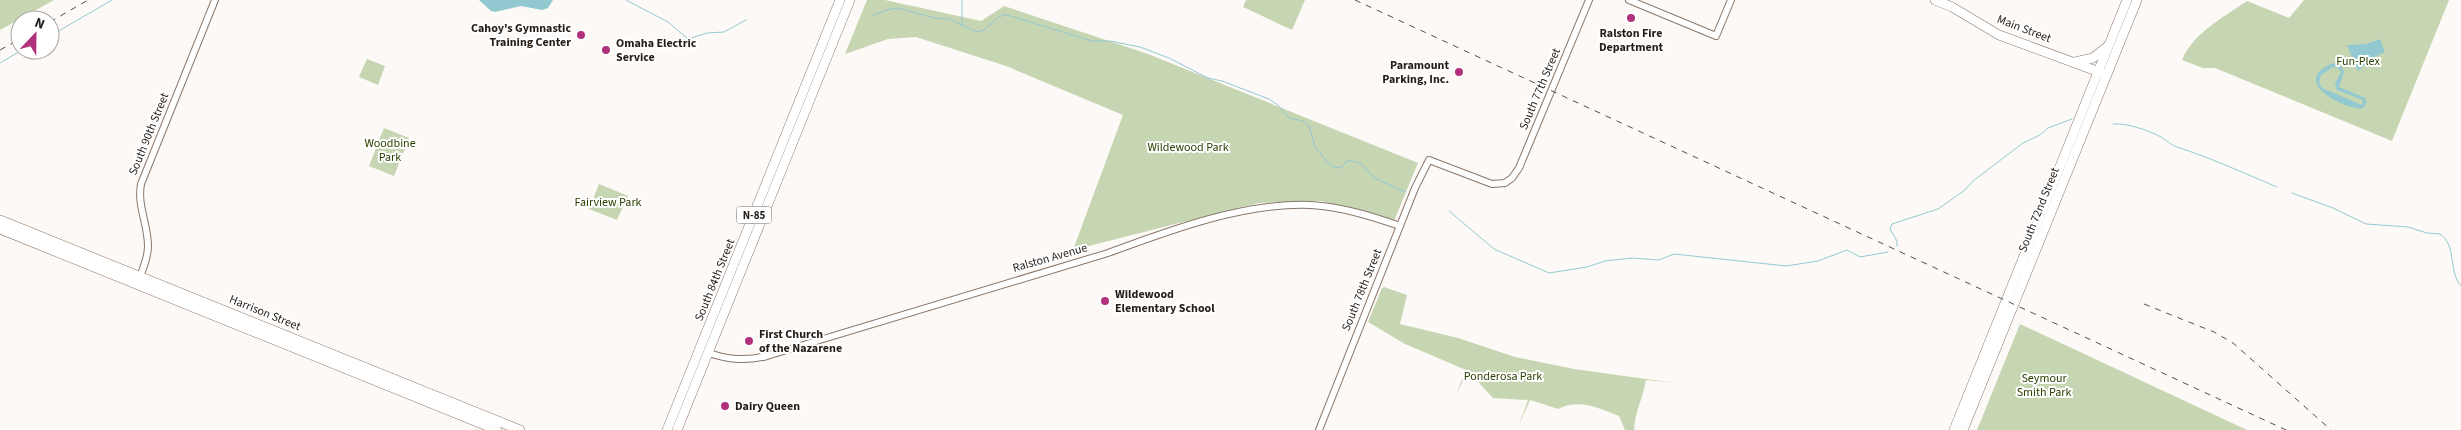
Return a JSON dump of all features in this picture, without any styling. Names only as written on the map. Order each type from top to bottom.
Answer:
[{"type":"main road","name":"South 84th Street","points":[[667,430],[840,0]]},
{"type":"main road","name":"South 84th Street","points":[[677,430],[850,0]]},
{"type":"main road","name":"Main Street","points":[[1935,0],[1952,7],[2000,35],[2103,73]]},
{"type":"main road","name":"South 72nd Street","points":[[1963,430],[2103,73],[2110,44],[2128,0]]},
{"type":"main road","name":"South 72nd Street","points":[[1954,430],[2103,73],[2138,0]]},
{"type":"main road","points":[[2075,62],[2093,58],[2110,44]]},
{"type":"main road","name":"Harrison Street","points":[[0,220],[139,278],[520,430]]},
{"type":"main road","name":"Harrison Street","points":[[0,229],[497,430]]},
{"type":"main road","points":[[708,353],[706,344],[719,311],[720,299]]},
{"type":"street","name":"South 90th Street","points":[[139,278],[148,245],[140,206],[141,184],[215,0]]},
{"type":"street","name":"South 77th Street","points":[[1429,160],[1492,184],[1505,183],[1512,178],[1519,168],[1589,0]]},
{"type":"street","points":[[1629,0],[1716,36],[1731,0]]},
{"type":"street","name":"South 78th Street","points":[[1319,430],[1400,226],[1429,160]]},
{"type":"street","name":"Ralston Avenue","points":[[708,353],[738,360],[761,358],[1108,253],[1154,236],[1248,210],[1314,206],[1366,214],[1400,226]]},
{"type":"green space","points":[[0,0],[54,0],[36,10],[10,10],[10,24],[0,30]]},
{"type":"green space","name":"Wildewood Park","points":[[867,0],[885,0],[981,21],[1004,6],[1148,54],[1418,163],[1394,221],[1321,201],[1258,203],[1073,250],[1123,115],[1006,66],[916,37],[888,39],[845,54]]},
{"type":"green space","points":[[1246,0],[1305,0],[1292,30],[1243,7]]},
{"type":"green space","name":"Fun-Plex","points":[[2304,0],[2449,0],[2392,141],[2215,68],[2203,68],[2182,60],[2187,50],[2201,34],[2247,1],[2289,18]]},
{"type":"green space","points":[[367,59],[385,66],[378,85],[359,77]]},
{"type":"green space","name":"Woodbine Park","points":[[384,128],[409,138],[394,176],[369,166]]},
{"type":"green space","name":"Fairview Park","points":[[599,184],[628,196],[617,220],[589,209]]},
{"type":"green space","name":"Ponderosa Park","points":[[1384,287],[1407,295],[1400,324],[1458,338],[1515,357],[1574,369],[1675,383],[1646,380],[1634,430],[1625,430],[1619,416],[1597,407],[1573,404],[1558,409],[1530,400],[1519,425],[1528,400],[1493,398],[1468,371],[1456,395],[1466,370],[1405,344],[1368,322]]},
{"type":"green space","name":"Seymour Smith Park","points":[[2020,324],[2247,430],[1977,430]]},
{"type":"water","points":[[479,0],[553,0],[548,8],[542,10],[521,6],[495,12],[491,11]]},
{"type":"water","points":[[2380,39],[2385,52],[2372,58],[2358,71],[2347,45],[2366,44]]},
{"type":"water","points":[[2335,63],[2342,67],[2344,72],[2339,87],[2365,98],[2367,102],[2363,108],[2348,106],[2338,102],[2322,91],[2317,84],[2316,77],[2321,70]],"holes":[[[2333,67],[2338,68],[2341,72],[2335,84],[2337,90],[2363,100],[2362,105],[2322,88],[2319,83],[2321,75]]]},
{"type":"waterway","points":[[60,30],[112,0]]},
{"type":"waterway","points":[[626,0],[668,22],[688,39],[707,33],[724,32],[746,20]]},
{"type":"waterway","points":[[962,0],[962,26]]},
{"type":"waterway","points":[[871,16],[890,9],[899,8],[934,18],[949,19],[977,32],[985,29],[998,18],[1007,15],[1092,41],[1110,41],[1140,47],[1169,58],[1208,78],[1222,81],[1269,99],[1278,105],[1289,118],[1303,121],[1309,126],[1315,147],[1332,167],[1341,168],[1348,160],[1362,164],[1374,178],[1406,192]]},
{"type":"waterway","points":[[0,63],[10,57]]},
{"type":"waterway","points":[[1897,246],[1897,241],[1890,229],[1892,224],[1938,209],[1965,190],[1973,181],[2023,143],[2040,135],[2048,128],[2072,119]]},
{"type":"waterway","points":[[2113,124],[2131,126],[2150,132],[2175,146],[2277,187]]},
{"type":"waterway","points":[[2292,193],[2333,208],[2366,224],[2408,227],[2427,233],[2440,234],[2449,245],[2455,274],[2461,286]]},
{"type":"waterway","points":[[1449,211],[1494,249],[1549,273],[1587,267],[1605,261],[1632,258],[1659,260],[1674,254],[1786,266],[1818,261],[1847,250],[1860,257],[1888,252]]},
{"type":"railway","points":[[60,16],[88,0]]},
{"type":"railway","points":[[1355,0],[2286,430]]},
{"type":"railway","points":[[0,50],[10,44]]},
{"type":"railway","points":[[2144,304],[2214,332],[2233,343],[2331,430]]},
{"type":"place","name":"Ralston Fire Department","points":[[1631,18]]},
{"type":"place","name":"Cahoy's Gymnastic Training Center","points":[[581,35]]},
{"type":"place","name":"Omaha Electric Service","points":[[606,50]]},
{"type":"place","name":"Paramount Parking, Inc.","points":[[1459,72]]},
{"type":"place","name":"Wildewood Elementary School","points":[[1105,301]]},
{"type":"place","name":"First Church of the Nazarene","points":[[749,341]]},
{"type":"place","name":"Dairy Queen","points":[[725,406]]}]
